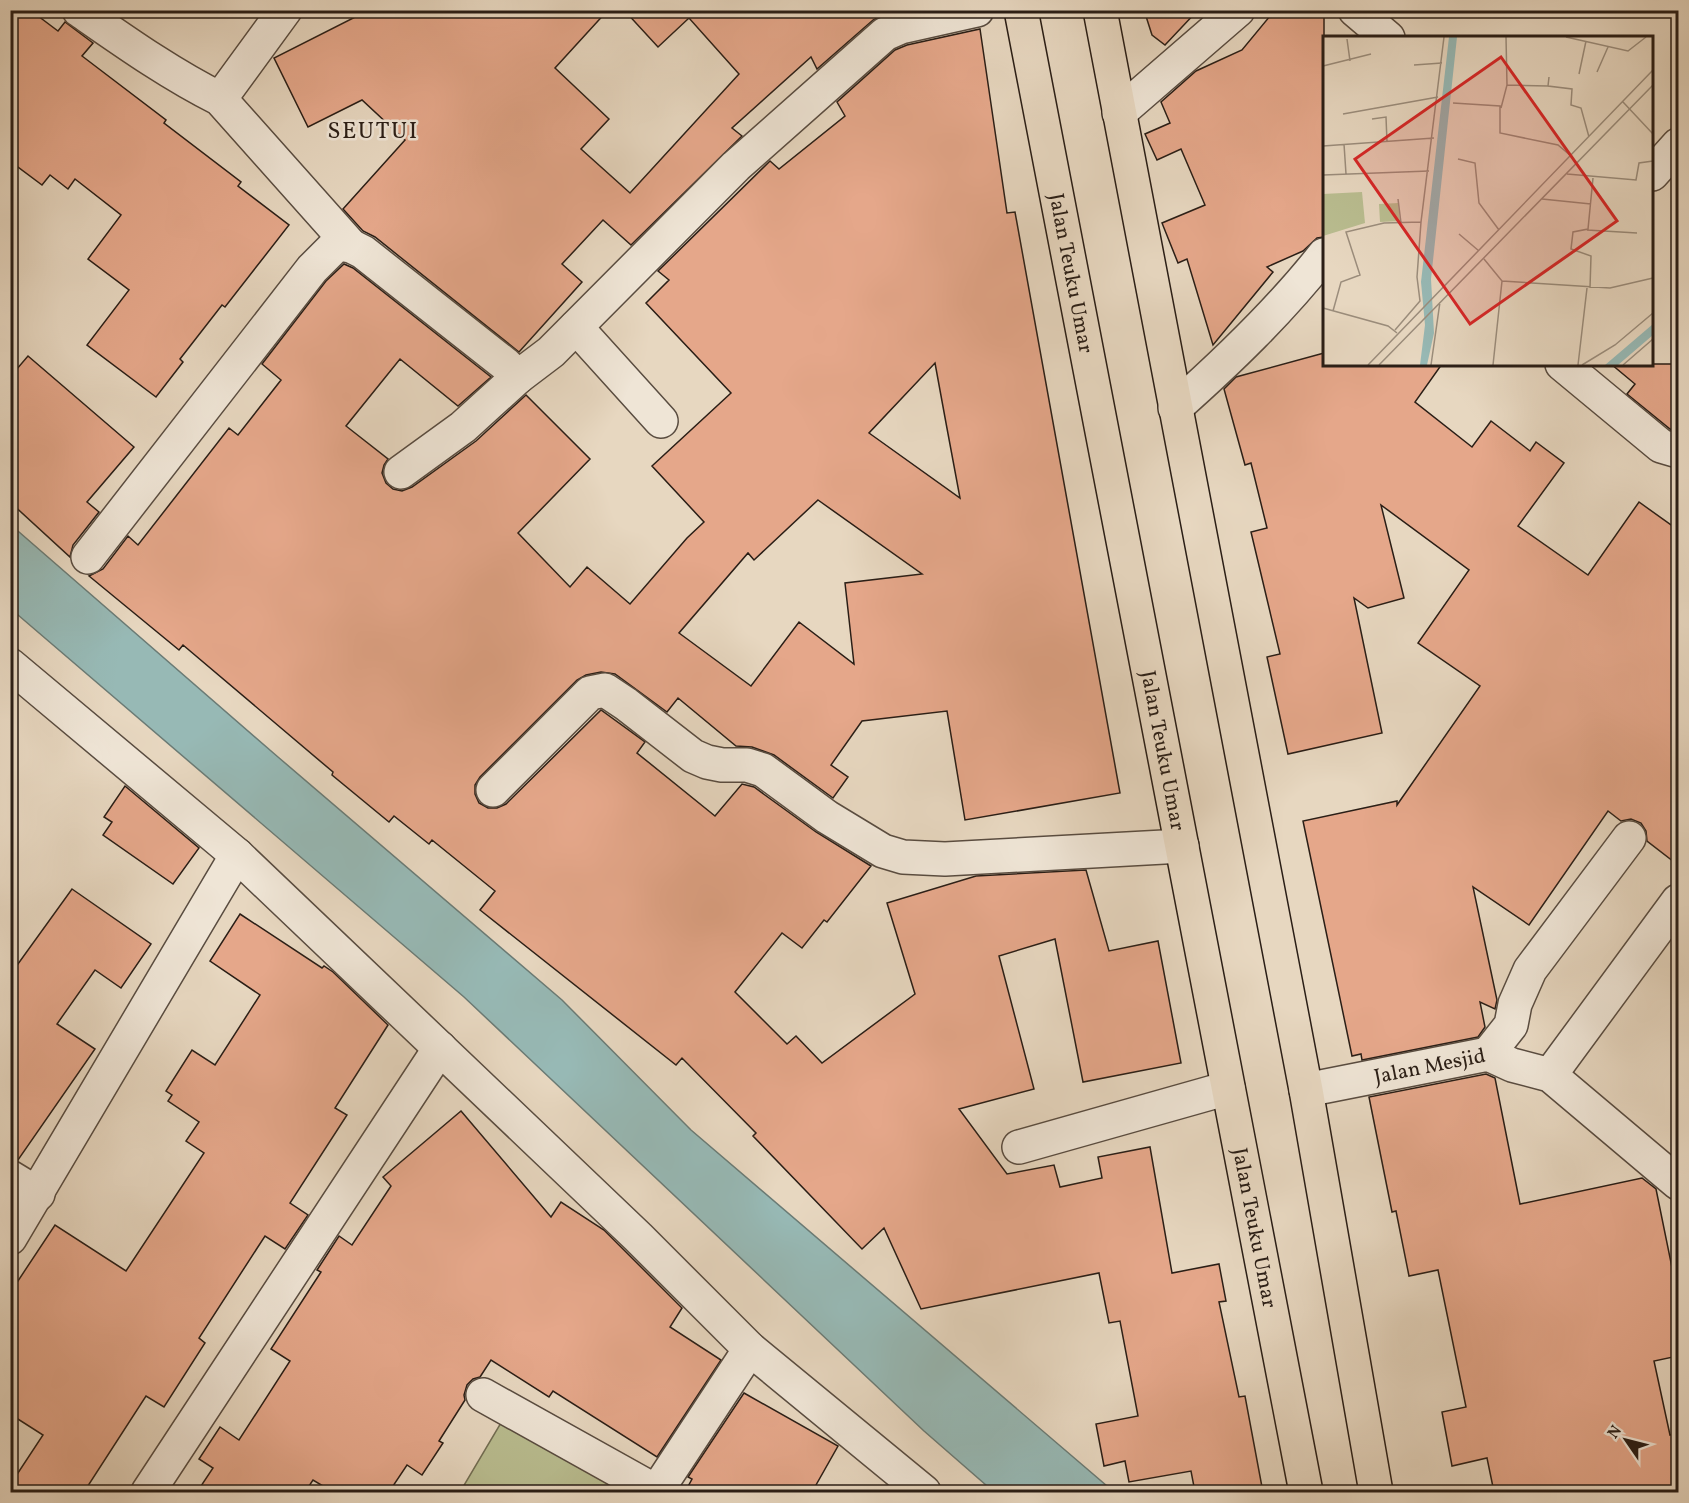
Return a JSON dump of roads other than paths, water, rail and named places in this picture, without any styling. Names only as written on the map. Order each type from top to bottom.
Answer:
[{"type":"highway","name":"Jalan Teuku Umar","points":[[1021,10],[1306,1492]]},
{"type":"highway","points":[[1100,10],[1306,1090],[1376,1492]]},
{"type":"street","points":[[79,10],[134,49],[220,99],[351,246],[372,259],[505,364],[518,377]]},
{"type":"street","points":[[220,99],[285,10]]},
{"type":"street","points":[[401,472],[464,427],[518,377],[551,352],[736,166],[885,34],[901,27],[977,10]]},
{"type":"street","points":[[1119,113],[1238,10]]},
{"type":"street","points":[[1355,10],[1386,36]]},
{"type":"street","points":[[1653,173],[1678,145]]},
{"type":"street","points":[[88,557],[312,269],[337,244],[351,246]]},
{"type":"street","points":[[1175,408],[1207,380],[1291,297],[1323,256]]},
{"type":"street","points":[[576,327],[661,421]]},
{"type":"street","points":[[1564,366],[1661,446],[1678,451]]},
{"type":"street","points":[[10,665],[237,855],[638,1237],[750,1349],[924,1492]]},
{"type":"street","points":[[493,790],[590,693],[605,690],[693,756],[722,765],[747,765],[763,770],[827,817],[883,851],[903,857],[945,859],[1182,846]]},
{"type":"street","points":[[1488,1054],[1511,1025],[1515,1004],[1530,970],[1629,838]]},
{"type":"street","points":[[10,1238],[237,855]]},
{"type":"street","points":[[1678,901],[1550,1075],[1678,1184]]},
{"type":"street","points":[[148,1492],[440,1048]]},
{"type":"street","name":"Jalan Mesjid","points":[[1306,1090],[1488,1054],[1512,1065],[1550,1075]]},
{"type":"street","points":[[1020,1147],[1228,1088]]},
{"type":"street","points":[[10,1176],[38,1194]]},
{"type":"street","points":[[483,1395],[656,1492],[750,1349]]},
{"type":"water","points":[[11,525],[562,1000],[691,1130],[1114,1492],[994,1492],[924,1431],[464,997],[11,609]]},
{"type":"district","name":"SEUTUI","points":[[373,130]]}]
